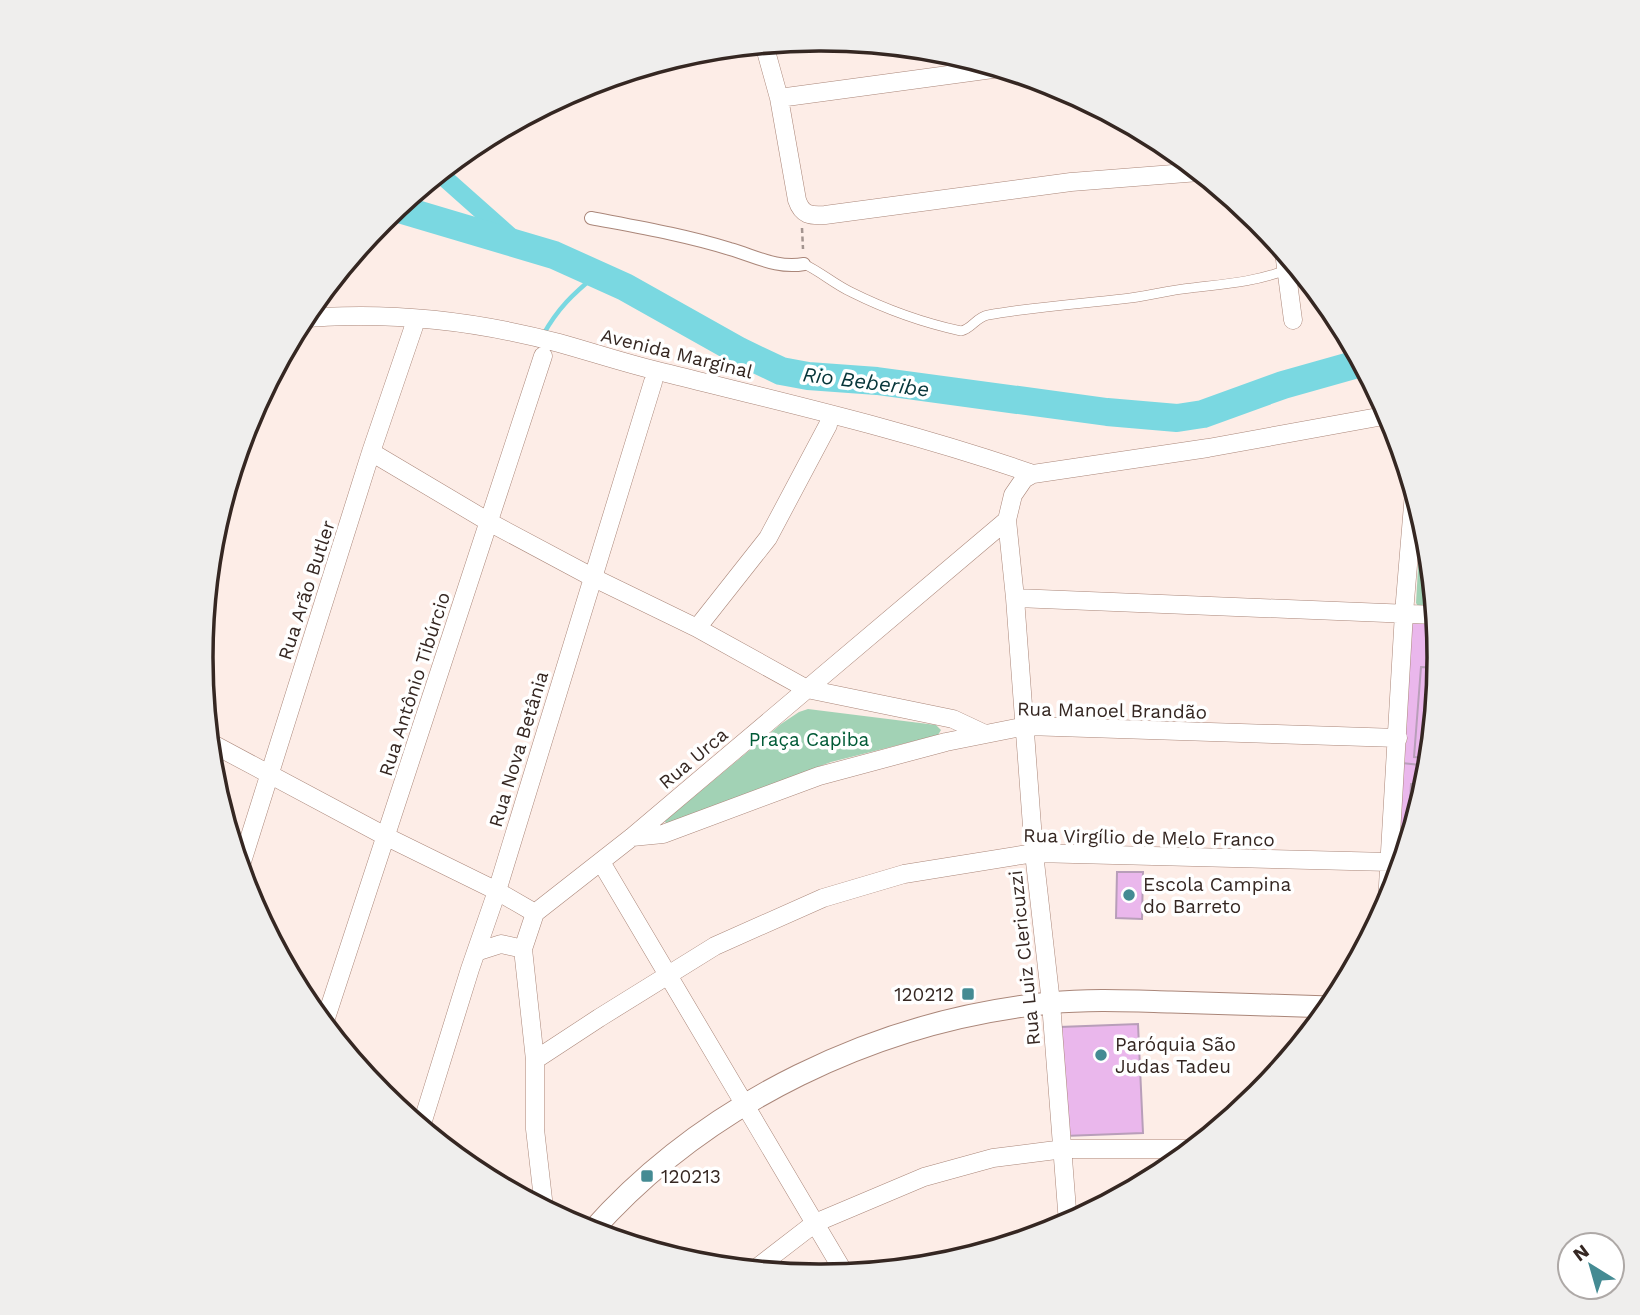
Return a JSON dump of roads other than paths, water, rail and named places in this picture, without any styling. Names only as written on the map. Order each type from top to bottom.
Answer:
[{"type":"street","points":[[767,53],[779,98],[797,200],[802,211],[813,216],[1071,182],[1185,173]]},
{"type":"street","points":[[779,98],[977,71]]},
{"type":"street","points":[[591,218],[732,249],[766,262],[792,266],[804,264]]},
{"type":"street","points":[[1286,270],[1293,320]]},
{"type":"street","name":"Avenida Marginal","points":[[318,317],[431,319],[500,330],[662,373],[838,414],[1033,474]]},
{"type":"street","name":"Rua Arão Butler","points":[[245,853],[371,452],[414,326]]},
{"type":"street","name":"Rua Antônio Tibúrcio","points":[[328,1011],[381,834],[483,519],[543,356]]},
{"type":"street","name":"Rua Nova Betânia","points":[[424,1117],[497,891],[653,382]]},
{"type":"street","points":[[1007,520],[1013,495],[1024,480],[1033,474],[1208,448],[1377,417]]},
{"type":"street","points":[[697,628],[768,538],[828,425]]},
{"type":"street","points":[[371,452],[483,519],[592,577],[697,628],[807,689],[953,719],[985,734]]},
{"type":"street","name":"Rua Luiz Clericuzzi","points":[[1007,520],[1016,598],[1034,853],[1051,1003],[1068,1211]]},
{"type":"street","name":"Rua Urca","points":[[535,913],[632,837],[1007,520]]},
{"type":"street","points":[[1390,867],[1411,524]]},
{"type":"street","points":[[1016,598],[1425,614]]},
{"type":"street","name":"Rua Manoel Brandão","points":[[632,837],[663,834],[819,776],[946,742],[1026,726],[1398,738]]},
{"type":"street","points":[[220,748],[535,913],[523,949],[535,1060],[536,1129],[543,1197]]},
{"type":"street","name":"Rua Virgílio de Melo Franco","points":[[535,1060],[715,946],[823,898],[904,874],[1034,853],[1390,862]]},
{"type":"street","points":[[601,862],[839,1264]]},
{"type":"street","points":[[476,953],[501,944],[523,949]]},
{"type":"street","points":[[599,1222],[613,1207],[680,1149],[744,1105],[862,1048],[921,1027],[976,1014],[1051,1003],[1131,1001],[1316,1007]]},
{"type":"street","points":[[765,1261],[816,1223],[924,1177],[993,1158],[1064,1149],[1175,1149]]},
{"type":"lane","points":[[804,264],[864,298],[961,331],[967,330],[984,316],[1235,284],[1266,278],[1286,270]]},
{"type":"waterway","points":[[446,180],[520,245]]},
{"type":"waterway","name":"Rio Beberibe","points":[[408,212],[554,255],[625,287],[739,351],[781,371],[808,376],[877,381],[1107,412],[1177,418],[1203,414],[1283,385],[1351,366]]},
{"type":"waterway","points":[[543,335],[566,302],[596,275]]},
{"type":"place","name":"Escola Campina do Barreto","points":[[1129,895]]},
{"type":"place","name":"120212","points":[[968,994]]},
{"type":"place","name":"Paróquia São Judas Tadeu","points":[[1101,1055]]},
{"type":"place","name":"120213","points":[[647,1176]]},
{"type":"park label","name":"Praça Capiba","points":[[809,739]]}]
